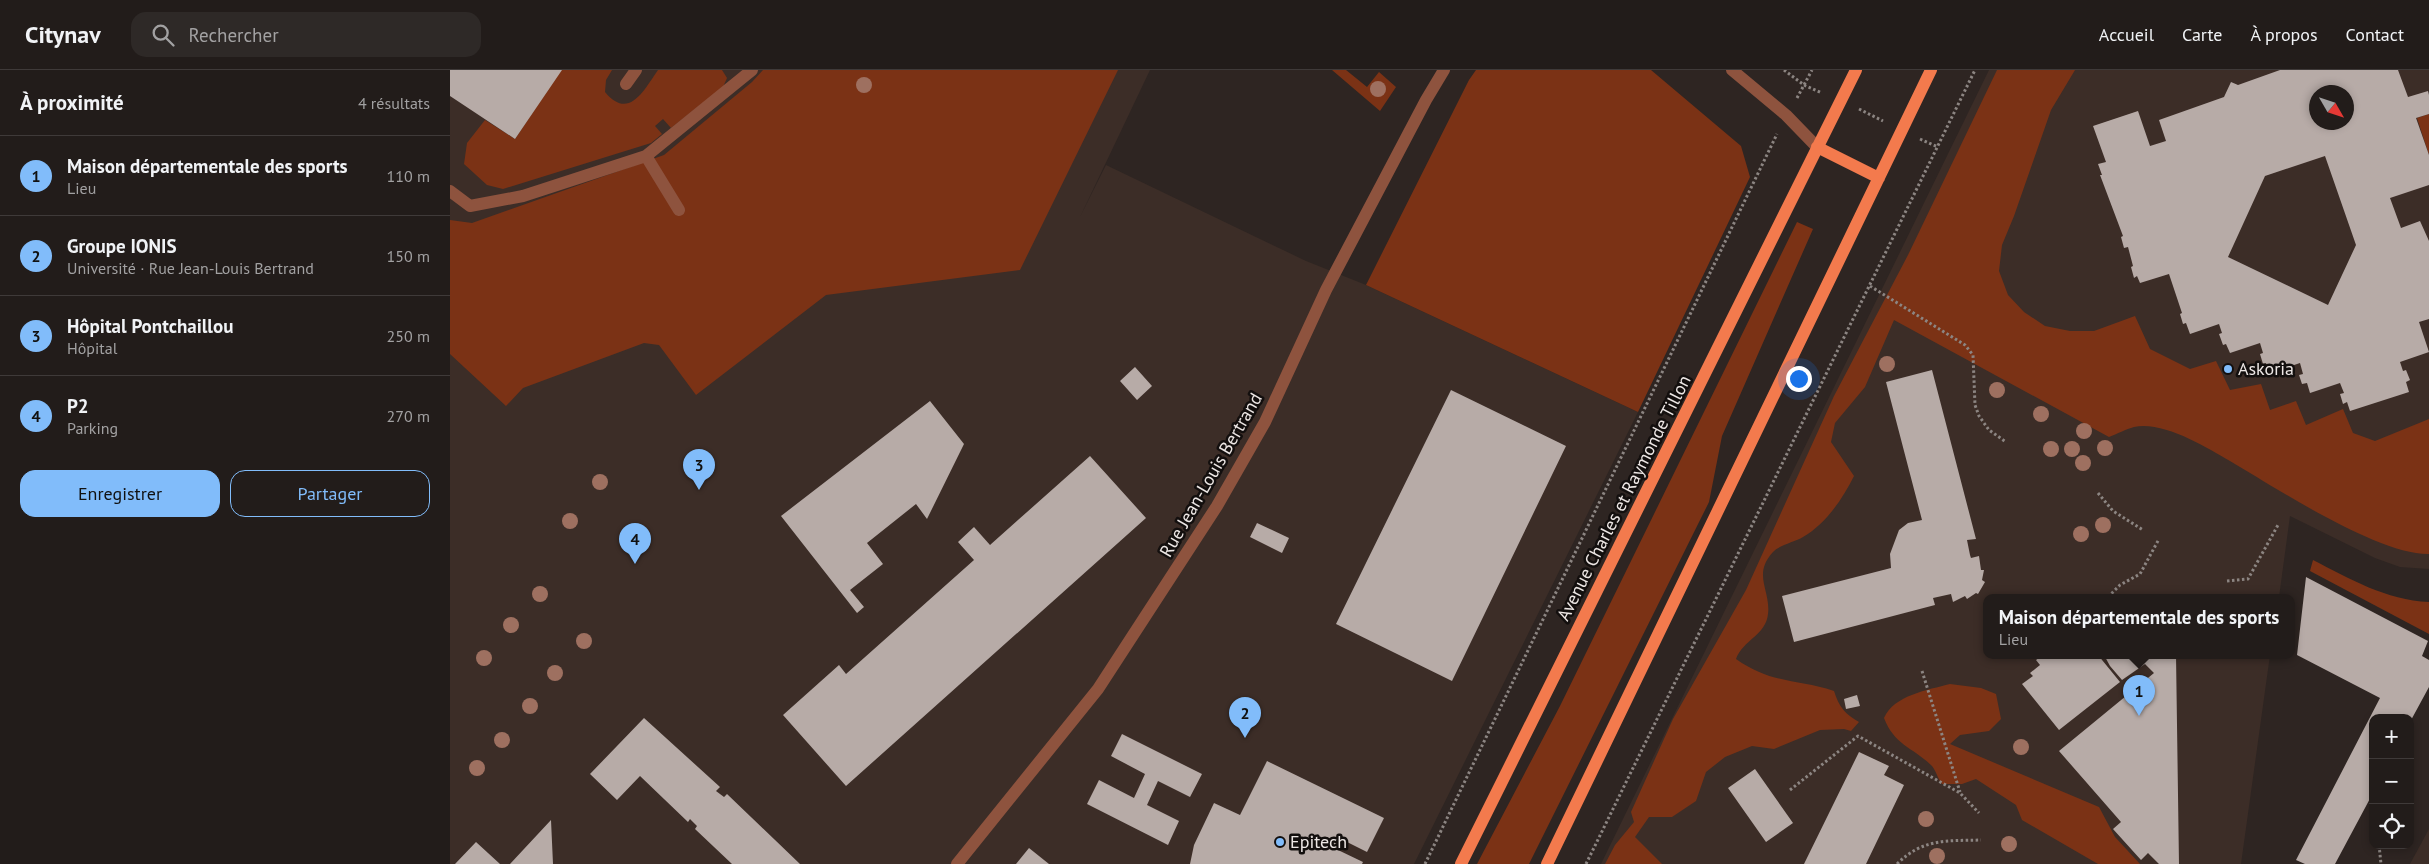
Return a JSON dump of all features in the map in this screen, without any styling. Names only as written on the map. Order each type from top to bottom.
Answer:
[{"type":"main road","points":[[1547,864],[1931,70]]},
{"type":"main road","name":"Avenue Charles et Raymonde Tillon","points":[[1460,864],[1854,71]]},
{"type":"main road","points":[[1817,147],[1879,178]]},
{"type":"street","points":[[626,84],[636,70]]},
{"type":"street","name":"Rue Jean-Louis Bertrand","points":[[957,864],[1098,689],[1218,506],[1265,422],[1331,281],[1426,100],[1444,70]]},
{"type":"street","points":[[1732,70],[1786,115],[1817,147]]},
{"type":"street","points":[[450,191],[470,206],[523,196],[646,156],[748,71]]},
{"type":"street","points":[[646,156],[679,210]]},
{"type":"path","points":[[1425,864],[1786,115],[1812,70]]},
{"type":"path","points":[[1586,864],[1975,70]]},
{"type":"path","points":[[1870,286],[1965,345],[1973,355],[1975,405],[1979,416],[1989,430],[2006,442]]},
{"type":"path","points":[[2098,493],[2113,511],[2142,530]]},
{"type":"path","points":[[2227,581],[2248,579],[2278,525]]},
{"type":"path","points":[[2111,594],[2120,585],[2140,574],[2159,539]]},
{"type":"path","points":[[1922,671],[1960,793]]},
{"type":"path","points":[[1790,790],[1858,736],[1960,793],[1979,813]]},
{"type":"path","points":[[1897,864],[1908,853],[1928,843],[1981,840]]},
{"type":"path","points":[[2379,849],[2381,864]]},
{"type":"shaded area","points":[[450,70],[1150,70],[1080,217],[1106,165],[1306,261],[1366,285],[1638,412],[1414,864],[450,864]]},
{"type":"shaded area","points":[[561,70],[612,70],[606,80],[605,92],[621,104],[629,103],[635,99],[658,70],[722,70],[727,78],[723,87],[671,128],[663,119],[655,126],[662,134],[651,143],[503,189],[487,185],[464,164],[467,143],[485,120],[515,139]]},
{"type":"shaded area","points":[[763,70],[1118,70],[1020,270],[826,295],[696,395],[659,345],[644,343],[523,388],[506,406],[450,354],[450,220],[472,223],[664,155],[752,82]]},
{"type":"shaded area","points":[[1332,70],[1346,70],[1367,87],[1379,72],[1396,87],[1380,111]]},
{"type":"shaded area","points":[[1476,70],[1651,70],[1741,146],[1750,177],[1638,412],[1366,285],[1469,80]]},
{"type":"shaded area","points":[[1989,70],[2429,70],[2429,569],[2400,567],[2375,558],[2290,516],[2279,594],[1983,594],[1983,659],[2269,659],[2241,864],[1601,864]]},
{"type":"shaded area","points":[[1997,70],[2075,70],[2051,110],[2002,245],[1999,271],[2008,295],[2024,312],[2045,326],[2070,331],[2094,331],[2135,316],[2150,349],[2190,369],[2216,361],[2230,390],[2261,384],[2270,410],[2296,401],[2306,425],[2343,409],[2353,433],[2375,441],[2429,419],[2429,554],[2408,551],[2383,544],[2356,532],[2300,503],[2209,449],[2171,431],[2146,426],[2134,427],[2109,437],[1894,320],[1865,387],[1835,423],[1831,442],[1854,476],[1839,502],[1819,525],[1803,537],[1783,545],[1773,552],[1767,560],[1763,575],[1768,605],[1766,621],[1759,632],[1739,652],[1736,659],[1761,673],[1773,677],[1834,691],[1843,710],[1859,722],[1851,731],[1844,729],[1820,730],[1774,749],[1752,746],[1725,757],[1706,772],[1696,801],[1672,817],[1649,817],[1635,837],[1662,864],[1605,864],[1615,845],[1634,822],[1631,812],[1673,719],[1746,590],[1834,396],[1908,255]]},
{"type":"shaded area","points":[[2429,114],[2429,155],[2417,118]]},
{"type":"shaded area","points":[[1797,222],[1813,229],[1722,436],[1709,502],[1529,864],[1477,864],[1560,706]]},
{"type":"shaded area","points":[[2313,560],[2383,593],[2429,602],[2429,634],[2310,571]]},
{"type":"shaded area","points":[[1950,684],[1981,688],[1996,694],[2001,719],[1989,731],[1960,735],[1950,744],[2099,807],[2115,837],[2140,864],[2098,864],[2022,820],[2016,805],[1976,779],[1962,784],[1942,784],[1932,766],[1893,734],[1884,718],[1895,704],[1903,699],[1922,691]]},
{"type":"shaded area","points":[[2429,829],[2429,864],[2410,864]]},
{"type":"building","points":[[450,70],[562,70],[515,139],[450,96]]},
{"type":"building","points":[[2280,70],[2398,70],[2408,97],[2428,91],[2429,114],[2416,118],[2429,155],[2429,185],[2390,198],[2401,228],[2420,221],[2429,241],[2429,319],[2419,322],[2429,352],[2400,362],[2403,371],[2406,370],[2410,380],[2406,382],[2409,392],[2350,411],[2347,402],[2343,404],[2340,394],[2344,393],[2340,383],[2310,393],[2307,383],[2302,384],[2299,375],[2303,374],[2300,363],[2270,373],[2266,363],[2263,364],[2260,354],[2263,353],[2260,343],[2230,353],[2226,344],[2223,345],[2219,334],[2222,333],[2219,324],[2190,334],[2186,323],[2183,324],[2180,314],[2182,313],[2169,274],[2140,283],[2137,276],[2134,278],[2128,247],[2124,248],[2121,237],[2123,236],[2100,175],[2102,175],[2098,164],[2106,162],[2093,126],[2138,111],[2150,146],[2166,141],[2159,120],[2224,97],[2231,82],[2238,85]],"holes":[[[2325,156],[2356,245],[2328,305],[2228,257],[2265,176]]]},
{"type":"building","points":[[1135,367],[1152,386],[1137,400],[1120,381]]},
{"type":"building","points":[[1932,370],[1976,539],[1967,540],[1970,555],[1971,558],[1979,556],[1981,570],[1984,570],[1982,580],[1985,582],[1978,594],[1976,593],[1967,599],[1965,596],[1953,602],[1951,594],[1933,598],[1935,605],[1794,642],[1782,596],[1891,568],[1890,554],[1899,530],[1908,523],[1922,520],[1886,382]]},
{"type":"building","points":[[1451,390],[1566,446],[1452,681],[1336,624]]},
{"type":"building","points":[[930,401],[964,444],[927,519],[916,504],[867,543],[883,564],[850,590],[864,607],[857,613],[781,516]]},
{"type":"building","points":[[1090,456],[1146,518],[846,786],[783,715],[839,665],[846,674],[974,560],[958,542],[974,527],[990,545]]},
{"type":"building","points":[[1257,523],[1289,538],[1282,553],[1250,537]]},
{"type":"building","points":[[2306,577],[2428,641],[2422,656],[2429,660],[2429,687],[2414,715],[2372,714],[2380,698],[2297,655]]},
{"type":"building","points":[[2101,659],[2120,682],[2059,730],[2022,684],[2033,676],[2030,673],[2040,665],[2036,660]]},
{"type":"building","points":[[2106,659],[2176,659],[2179,864],[2159,864],[2148,853],[2141,860],[2113,829],[2121,822],[2059,751],[2154,673],[2145,664],[2122,680]]},
{"type":"building","points":[[1857,695],[1860,706],[1846,709],[1844,699]]},
{"type":"building","points":[[644,718],[720,787],[716,791],[724,797],[727,794],[800,864],[732,864],[695,829],[697,826],[690,819],[688,822],[640,776],[617,800],[590,774]]},
{"type":"building","points":[[2369,719],[2369,800],[2335,864],[2305,864],[2296,860]]},
{"type":"building","points":[[1122,734],[1202,774],[1190,797],[1158,781],[1147,805],[1179,821],[1168,845],[1087,804],[1099,780],[1134,798],[1145,774],[1111,756]]},
{"type":"building","points":[[1859,752],[1889,766],[1884,775],[1904,785],[1866,864],[1804,864]]},
{"type":"building","points":[[1267,761],[1384,818],[1367,852],[1343,840],[1338,850],[1363,862],[1362,864],[1190,864],[1194,845],[1214,803],[1240,815]]},
{"type":"building","points":[[1755,769],[1793,823],[1766,842],[1728,788]]},
{"type":"building","points":[[551,820],[553,864],[510,864]]},
{"type":"building","points":[[476,842],[500,864],[455,864]]},
{"type":"building","points":[[1029,848],[1049,864],[1016,864]]},
{"type":"place","name":"Askoria","points":[[2228,369]]},
{"type":"place","name":"Hôpital Pontchaillou","points":[[699,490]]},
{"type":"place","name":"P2","points":[[635,564]]},
{"type":"place","name":"Maison départementale des sports","points":[[2139,716]]},
{"type":"place","name":"Groupe IONIS","points":[[1245,738]]},
{"type":"place","name":"Epitech","points":[[1280,842]]}]
